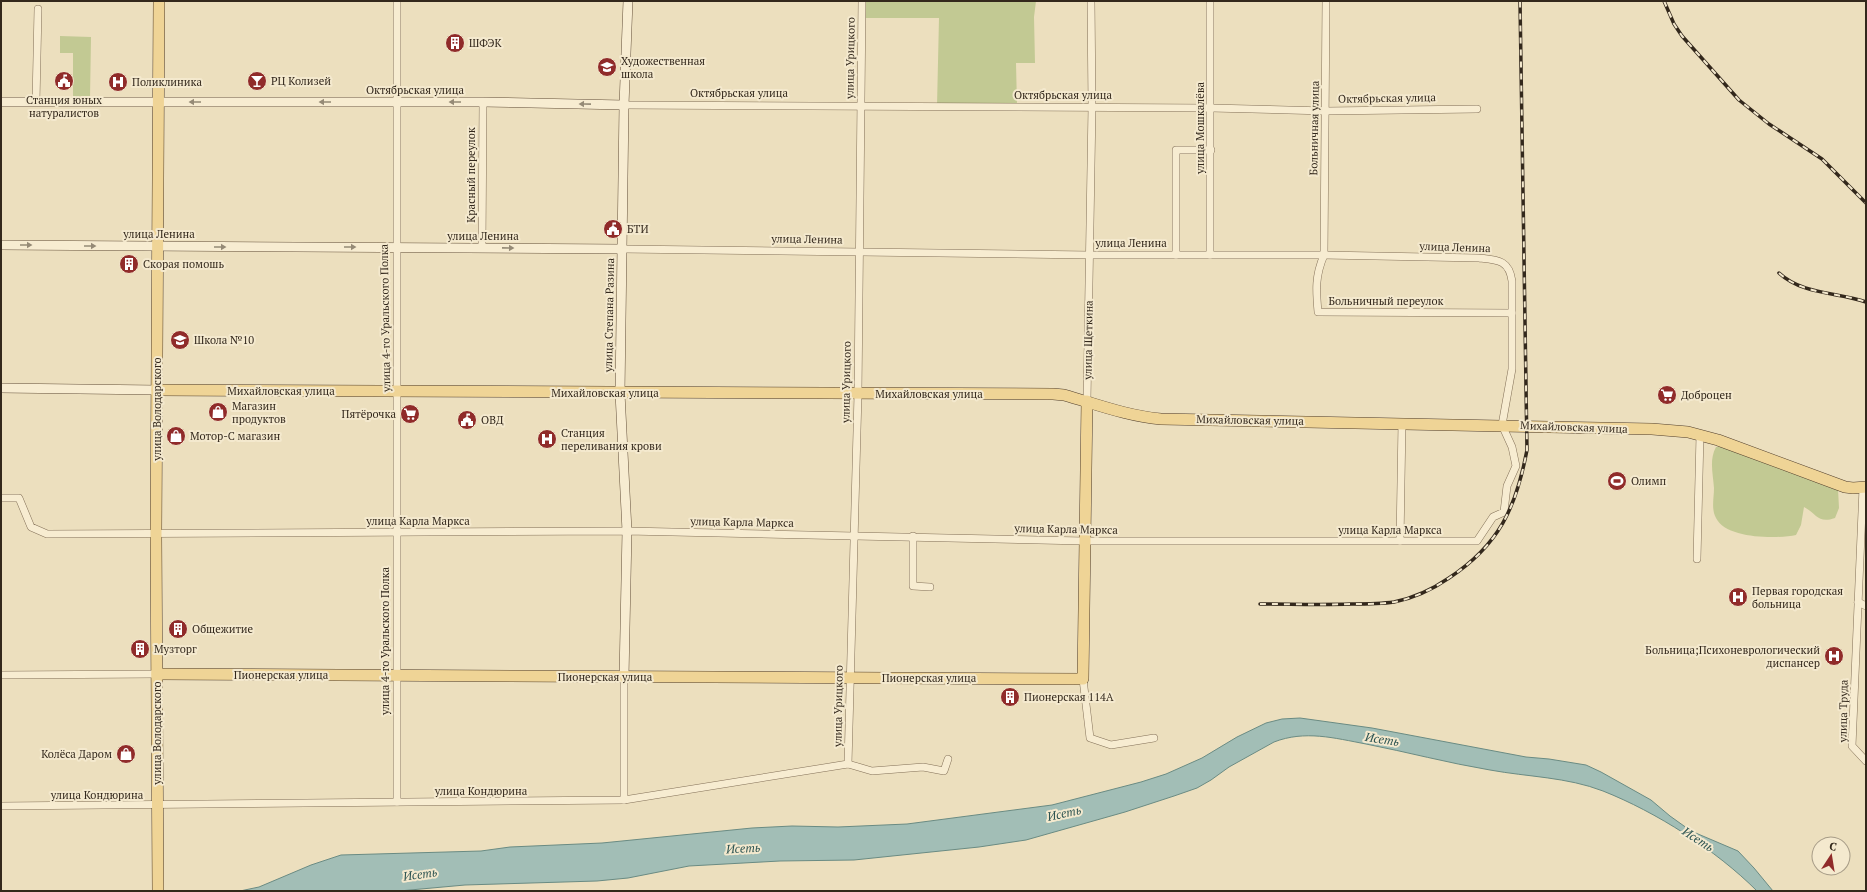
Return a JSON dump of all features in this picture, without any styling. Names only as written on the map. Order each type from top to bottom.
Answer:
[{"type":"main road","name":"улица Володарского","points":[[158,891],[156,534],[159,1]]},
{"type":"main road","name":"Михайловская улица","points":[[157,390],[1064,394],[1126,413],[1155,418],[1502,425],[1652,429],[1688,432],[1718,440],[1845,487],[1864,488]]},
{"type":"main road","name":"улица Щеткина","points":[[1083,679],[1087,402]]},
{"type":"main road","name":"Пионерская улица","points":[[157,674],[1083,679]]},
{"type":"street","name":"улица 4-го Уральского Полка","points":[[397,1],[397,802]]},
{"type":"street","name":"улица Степана Разина","points":[[624,677],[627,531],[620,393],[624,105],[628,1]]},
{"type":"street","name":"улица Урицкого","points":[[848,764],[858,394],[862,1]]},
{"type":"street","name":"улица Щеткина","points":[[1087,402],[1092,107],[1091,1]]},
{"type":"street","name":"улица Мошкалёва","points":[[1210,1],[1210,255]]},
{"type":"street","name":"Больничная улица","points":[[1324,255],[1326,1]]},
{"type":"street","points":[[36,102],[38,9]]},
{"type":"street","name":"Октябрьская улица","points":[[1,102],[482,102],[624,105],[861,105],[1211,108],[1326,111],[1477,109]]},
{"type":"street","name":"Красный переулок","points":[[482,102],[482,248]]},
{"type":"street","points":[[1176,255],[1176,150],[1211,150]]},
{"type":"street","name":"улица Ленина","points":[[1,245],[622,249],[1090,255],[1324,255],[1479,258],[1498,261],[1506,265],[1510,271],[1512,369],[1502,425]]},
{"type":"street","name":"Больничный переулок","points":[[1324,255],[1317,271],[1316,291],[1318,312],[1512,313]]},
{"type":"street","name":"Михайловская улица","points":[[1,388],[157,390]]},
{"type":"street","points":[[1400,541],[1402,423]]},
{"type":"street","name":"улица Карла Маркса","points":[[1,498],[19,498],[31,527],[47,534],[627,531],[913,536],[1084,541],[1477,541],[1493,517],[1504,512],[1506,486],[1516,466],[1512,447],[1502,425]]},
{"type":"street","points":[[1697,559],[1700,436]]},
{"type":"street","name":"улица Труда","points":[[1864,488],[1863,544],[1858,602],[1852,746],[1866,762]]},
{"type":"street","points":[[913,536],[913,586],[930,587]]},
{"type":"street","points":[[1858,602],[1866,606]]},
{"type":"street","name":"Пионерская улица","points":[[1,675],[157,674]]},
{"type":"street","points":[[624,677],[624,800]]},
{"type":"street","points":[[1083,679],[1090,738],[1111,745],[1154,738]]},
{"type":"street","name":"улица Кондюрина","points":[[1,806],[397,802],[453,803],[624,800],[848,764],[872,771],[923,767],[944,771],[948,759]]},
{"type":"green space","points":[[862,1],[1036,1],[1034,17],[1035,63],[1016,63],[1017,106],[937,106],[939,18],[862,18]]},
{"type":"green space","points":[[60,36],[91,37],[90,98],[73,97],[73,53],[60,53]]},
{"type":"green space","points":[[1716,447],[1724,447],[1838,489],[1839,508],[1835,518],[1829,520],[1821,519],[1804,507],[1801,525],[1796,535],[1765,537],[1741,534],[1730,530],[1722,525],[1714,515],[1712,462]]},
{"type":"water","name":"Исеть","points":[[1300,718],[1372,728],[1526,757],[1586,765],[1651,800],[1691,831],[1738,851],[1773,891],[1757,891],[1723,861],[1664,821],[1623,800],[1589,786],[1561,780],[1474,767],[1342,739],[1320,736],[1297,736],[1274,742],[1229,767],[1197,788],[1125,812],[1026,840],[979,847],[854,860],[780,861],[689,866],[628,878],[597,881],[465,885],[399,891],[240,891],[259,887],[311,865],[341,855],[481,851],[510,847],[602,843],[752,828],[792,826],[838,827],[907,824],[1052,805],[1166,774],[1202,758],[1237,737],[1266,723],[1282,719]]},
{"type":"railway","points":[[1260,604],[1378,604],[1394,602],[1416,596],[1449,578],[1481,552],[1493,538],[1511,507],[1523,471],[1527,450],[1520,1]]},
{"type":"railway","points":[[1664,1],[1674,24],[1682,36],[1739,100],[1769,124],[1822,159],[1866,203]]},
{"type":"railway","points":[[1779,273],[1788,280],[1809,289],[1866,302]]},
{"type":"place","name":"ШФЭК","points":[[455,43]]},
{"type":"place","name":"Художественная школа","points":[[607,67]]},
{"type":"place","name":"Станция юных натуралистов","points":[[64,81]]},
{"type":"place","name":"РЦ Колизей","points":[[257,81]]},
{"type":"place","name":"Поликлиника","points":[[118,82]]},
{"type":"place","name":"БТИ","points":[[613,229]]},
{"type":"place","name":"Скорая помошь","points":[[129,264]]},
{"type":"place","name":"Школа №10","points":[[180,340]]},
{"type":"place","name":"Доброцен","points":[[1667,395]]},
{"type":"place","name":"Магазин продуктов","points":[[218,412]]},
{"type":"place","name":"Пятёрочка","points":[[410,414]]},
{"type":"place","name":"ОВД","points":[[467,420]]},
{"type":"place","name":"Мотор-С магазин","points":[[176,436]]},
{"type":"place","name":"Станция переливания крови","points":[[547,439]]},
{"type":"place","name":"Олимп","points":[[1617,481]]},
{"type":"place","name":"Первая городская больница","points":[[1738,597]]},
{"type":"place","name":"Общежитие","points":[[178,629]]},
{"type":"place","name":"Музторг","points":[[140,649]]},
{"type":"place","name":"Больница;Психоневрологический диспансер","points":[[1834,656]]},
{"type":"place","name":"Пионерская 114А","points":[[1010,697]]},
{"type":"place","name":"Колёса Даром","points":[[126,754]]}]
